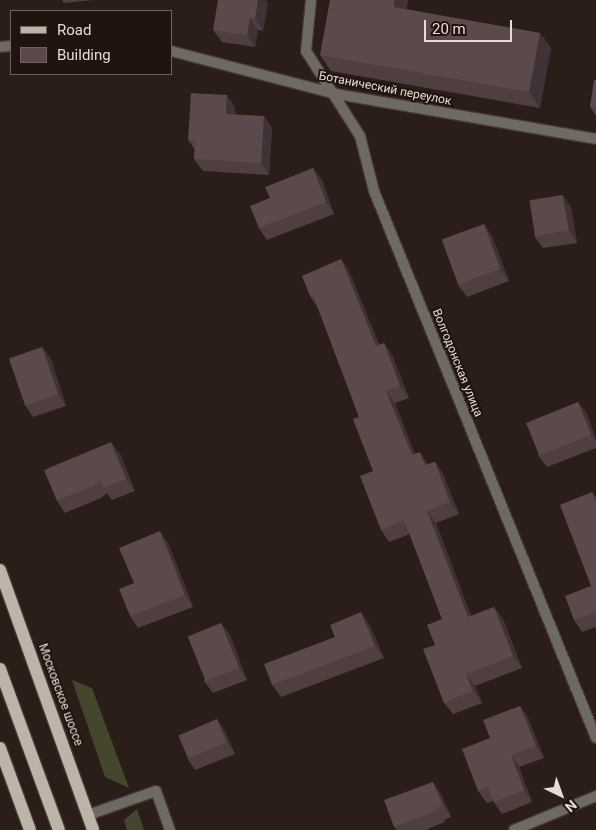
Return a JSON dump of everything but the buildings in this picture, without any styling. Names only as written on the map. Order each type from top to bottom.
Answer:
[{"type":"main road","name":"Московское шоссе","points":[[0,570],[93,830]]},
{"type":"main road","points":[[0,669],[59,830]]},
{"type":"main road","points":[[2,759],[30,830]]},
{"type":"street","name":"Волгодонская улица","points":[[311,0],[306,52],[336,94],[360,136],[374,191],[596,738]]},
{"type":"street","name":"Ботанический переулок","points":[[172,51],[336,94],[596,139]]},
{"type":"street","points":[[88,815],[156,791],[170,830]]},
{"type":"street","points":[[514,830],[596,796]]},
{"type":"green space","points":[[72,680],[92,688],[129,788],[105,777]]},
{"type":"green space","points":[[137,809],[144,830],[127,830],[124,820]]}]
